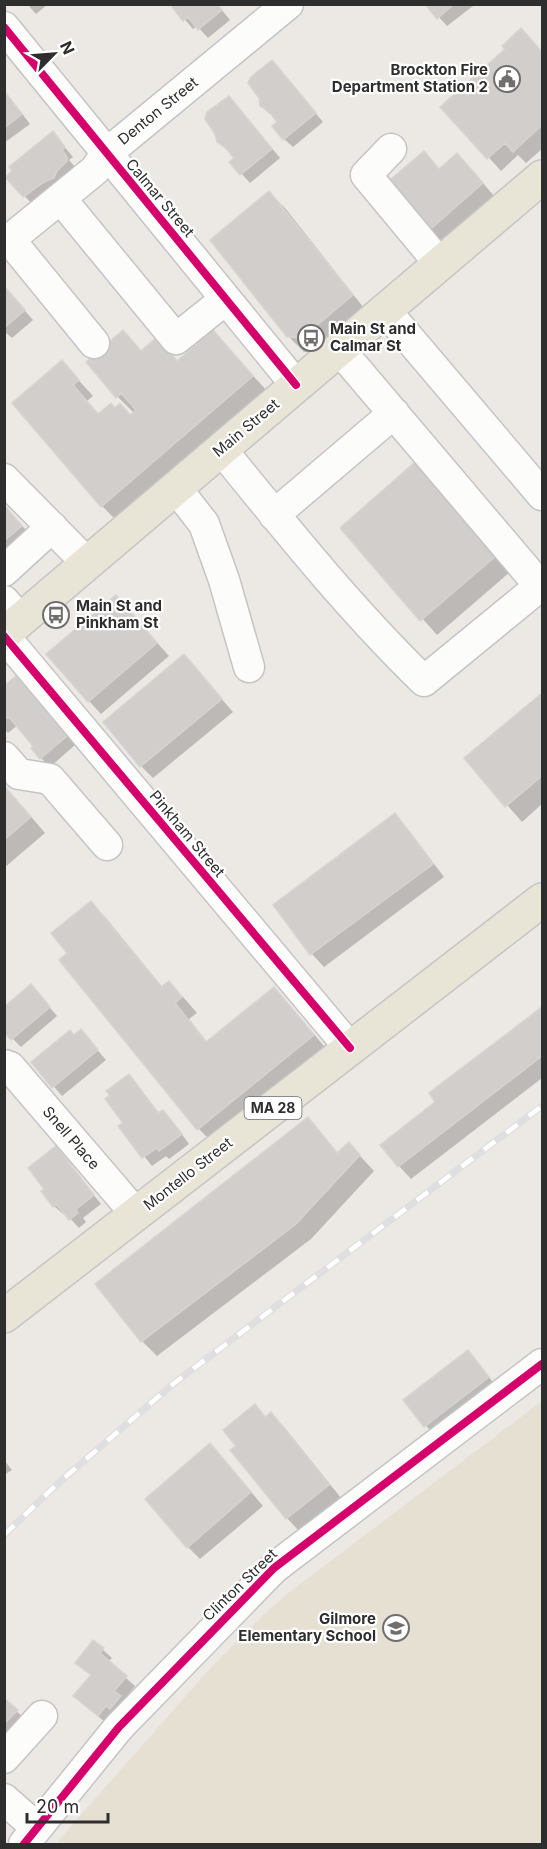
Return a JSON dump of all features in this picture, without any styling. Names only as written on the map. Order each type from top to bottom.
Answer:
[{"type":"main road","name":"Main Street","points":[[8,623],[87,563],[543,177]]},
{"type":"main road","name":"Montello Street","points":[[4,1316],[543,900]]},
{"type":"street","name":"Denton Street","points":[[7,242],[95,170],[106,154],[288,4]]},
{"type":"street","name":"Calmar Street","points":[[4,27],[296,385]]},
{"type":"street","points":[[391,149],[366,175],[440,264]]},
{"type":"street","points":[[61,199],[176,339],[226,299]]},
{"type":"street","points":[[7,242],[94,343]]},
{"type":"street","points":[[385,310],[543,495]]},
{"type":"street","points":[[221,449],[314,564],[383,642],[424,681],[540,586],[339,349]]},
{"type":"street","points":[[274,515],[394,413]]},
{"type":"street","points":[[4,478],[87,563]]},
{"type":"street","points":[[176,488],[204,524],[217,558],[249,667]]},
{"type":"street","points":[[4,571],[52,527]]},
{"type":"street","name":"Pinkham Street","points":[[8,623],[350,1048]]},
{"type":"street","points":[[4,757],[19,774],[50,779],[106,845]]},
{"type":"street","name":"Snell Place","points":[[4,1065],[10,1067],[136,1214]]},
{"type":"street","name":"Clinton Street","points":[[30,1836],[119,1727],[274,1568],[542,1366]]},
{"type":"street","points":[[4,1758],[42,1716]]},
{"type":"street","points":[[4,1799],[30,1836]]},
{"type":"shaded area","name":"Gilmore Elementary School","points":[[542,1401],[542,1844],[61,1844],[58,1841],[214,1664],[262,1616],[287,1594]]},
{"type":"building","points":[[174,4],[217,4],[222,10],[198,30],[188,17],[183,21],[172,7]]},
{"type":"building","points":[[425,4],[454,4],[437,19]]},
{"type":"building","name":"Brockton Fire Department Station 2","points":[[521,28],[542,52],[542,125],[513,152],[505,143],[487,159],[440,107],[505,49],[502,46]]},
{"type":"building","points":[[272,60],[316,113],[283,140],[272,126],[277,122],[269,111],[260,106],[259,98],[248,83],[251,77]]},
{"type":"building","points":[[4,91],[22,114],[4,128]]},
{"type":"building","points":[[229,96],[272,149],[240,175],[229,162],[234,158],[225,147],[217,142],[215,134],[205,119],[207,112]]},
{"type":"building","points":[[53,131],[65,147],[62,150],[67,161],[57,171],[54,178],[44,182],[23,197],[5,177],[12,171],[9,167]]},
{"type":"building","points":[[424,151],[439,169],[457,153],[483,183],[425,234],[384,185]]},
{"type":"building","points":[[269,191],[353,295],[302,338],[287,337],[210,240]]},
{"type":"building","points":[[4,286],[25,310],[4,328]]},
{"type":"building","points":[[123,330],[141,351],[157,337],[177,361],[213,330],[253,376],[101,507],[12,403],[62,360],[79,380],[73,385],[98,414],[111,403],[115,408],[120,403],[130,415],[136,410],[121,393],[116,398],[86,362]]},
{"type":"building","points":[[415,462],[496,556],[420,621],[340,528]]},
{"type":"building","points":[[4,505],[22,526],[4,541]]},
{"type":"building","points":[[116,595],[157,643],[88,702],[46,654]]},
{"type":"building","points":[[184,654],[222,699],[140,767],[103,722]]},
{"type":"building","points":[[16,676],[67,736],[40,759],[31,748],[33,746],[9,717],[4,720],[4,686]]},
{"type":"building","points":[[542,693],[542,776],[505,807],[464,758]]},
{"type":"building","points":[[4,786],[31,817],[4,840]]},
{"type":"building","points":[[395,813],[433,864],[310,955],[273,905]]},
{"type":"building","points":[[91,901],[161,987],[169,981],[182,997],[175,1003],[206,1042],[274,987],[314,1035],[197,1130],[59,960],[67,953],[51,933]]},
{"type":"building","points":[[31,984],[50,1007],[11,1040],[4,1032],[4,1007]]},
{"type":"building","points":[[542,1007],[542,1056],[398,1167],[380,1145],[435,1102],[429,1093]]},
{"type":"building","points":[[81,1029],[98,1050],[52,1088],[31,1062],[70,1030],[74,1035]]},
{"type":"building","points":[[129,1074],[158,1113],[163,1110],[182,1134],[159,1151],[157,1148],[142,1158],[118,1126],[123,1123],[105,1099],[110,1095],[106,1091]]},
{"type":"building","points":[[308,1117],[337,1153],[349,1142],[360,1155],[296,1224],[141,1342],[95,1284]]},
{"type":"building","points":[[56,1146],[94,1195],[76,1209],[78,1213],[69,1220],[56,1204],[53,1207],[41,1191],[44,1189],[28,1168]]},
{"type":"building","points":[[468,1350],[489,1377],[424,1427],[403,1400]]},
{"type":"building","points":[[255,1404],[265,1417],[271,1412],[329,1485],[286,1519],[230,1450],[236,1446],[223,1430]]},
{"type":"building","points":[[210,1443],[251,1492],[187,1548],[145,1499]]},
{"type":"building","points":[[93,1640],[104,1648],[100,1653],[127,1676],[114,1691],[121,1696],[110,1709],[106,1706],[98,1716],[73,1696],[91,1675],[75,1663]]},
{"type":"building","points":[[4,1698],[18,1710],[4,1724]]},
{"type":"railway","points":[[4,1535],[55,1486],[173,1384],[542,1106]]},
{"type":"cycle path","points":[[4,27],[296,385]]},
{"type":"cycle path","points":[[4,636],[350,1048]]},
{"type":"cycle path","points":[[24,1844],[119,1727],[274,1568],[542,1364]]},
{"type":"place","name":"Brockton Fire Department Station 2","points":[[507,79]]},
{"type":"place","name":"Main St and Calmar St","points":[[311,338]]},
{"type":"place","name":"Main St and Pinkham St","points":[[56,615]]},
{"type":"place","name":"Gilmore Elementary School","points":[[396,1628]]}]
